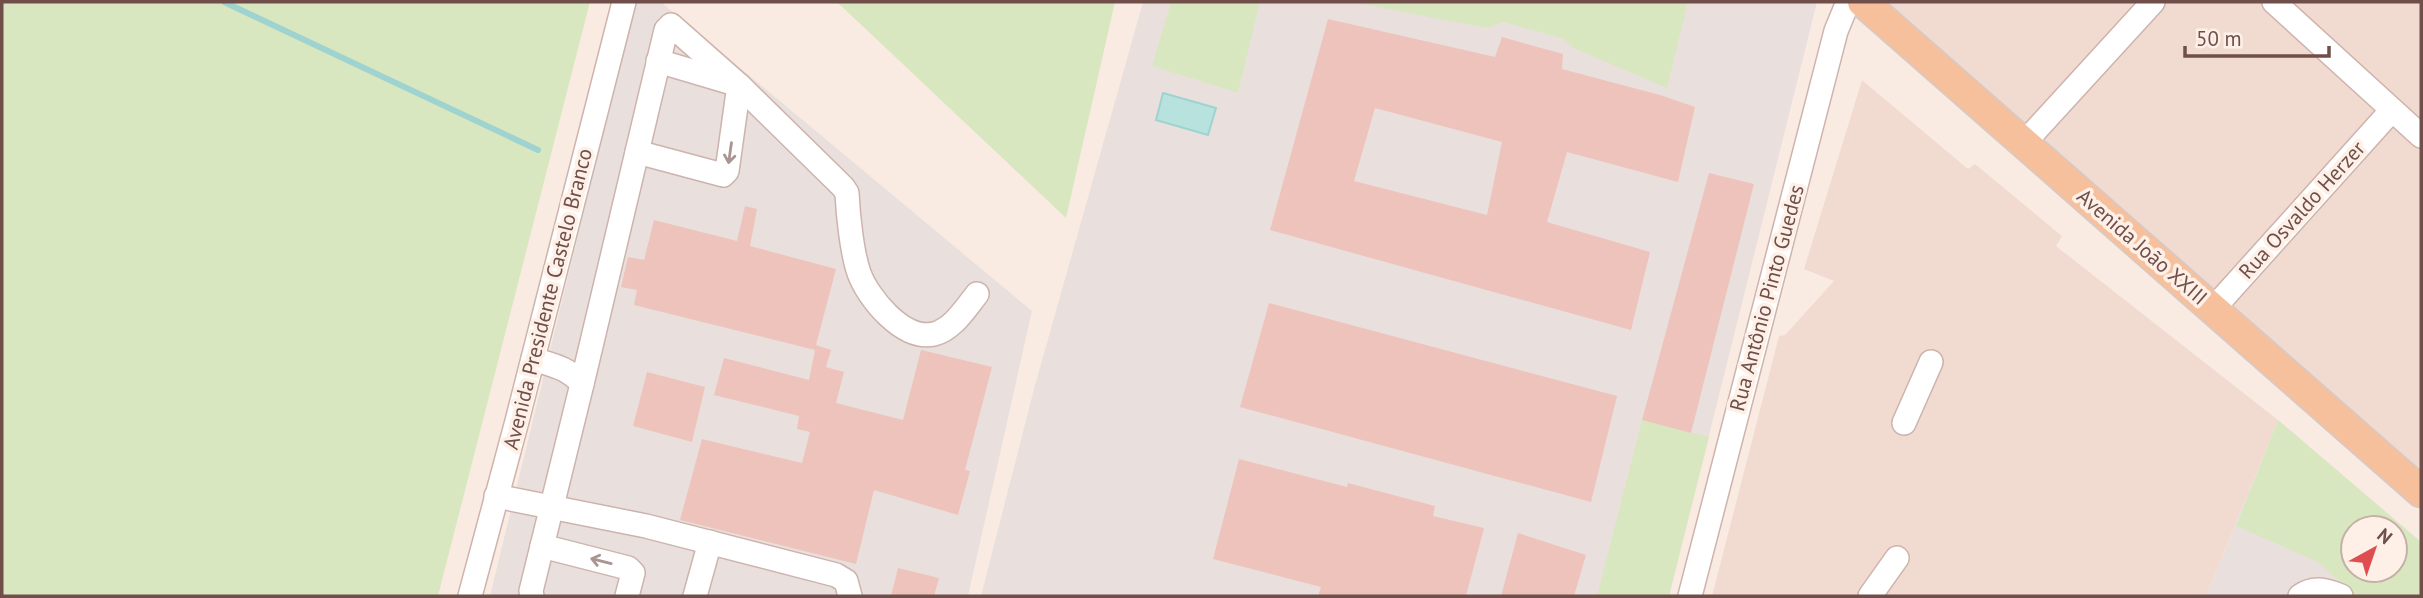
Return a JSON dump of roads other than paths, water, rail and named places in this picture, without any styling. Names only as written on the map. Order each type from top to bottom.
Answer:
[{"type":"main road","name":"Avenida João XXIII","points":[[1863,2],[2421,492]]},
{"type":"street","name":"Avenida Presidente Castelo Branco","points":[[470,596],[624,2]]},
{"type":"street","name":"Rua Antônio Pinto Guedes","points":[[1690,596],[1836,31],[1848,2]]},
{"type":"street","points":[[2024,143],[2153,2]]},
{"type":"street","points":[[2274,2],[2421,136]]},
{"type":"street","points":[[532,596],[531,591],[658,61],[666,30],[671,25],[739,85],[847,193],[858,272],[876,303],[897,324],[919,334],[933,334],[958,318],[977,294]]},
{"type":"street","points":[[658,61],[739,85]]},
{"type":"street","points":[[637,152],[726,174],[739,85]]},
{"type":"street","name":"Rua Osvaldo Herzer","points":[[2213,309],[2392,110]]},
{"type":"street","points":[[533,359],[574,374],[582,384]]},
{"type":"street","points":[[1904,423],[1931,362]]},
{"type":"street","points":[[496,496],[646,526],[836,575],[846,581],[850,596]]},
{"type":"street","points":[[695,596],[710,542]]},
{"type":"street","points":[[542,546],[628,568],[633,573],[627,596]]},
{"type":"street","points":[[1870,596],[1897,558]]},
{"type":"street","points":[[2300,596],[2307,591],[2322,589],[2341,596]]},
{"type":"water","points":[[1163,93],[1216,108],[1208,135],[1156,120]]},
{"type":"waterway","points":[[224,2],[538,150]]}]
